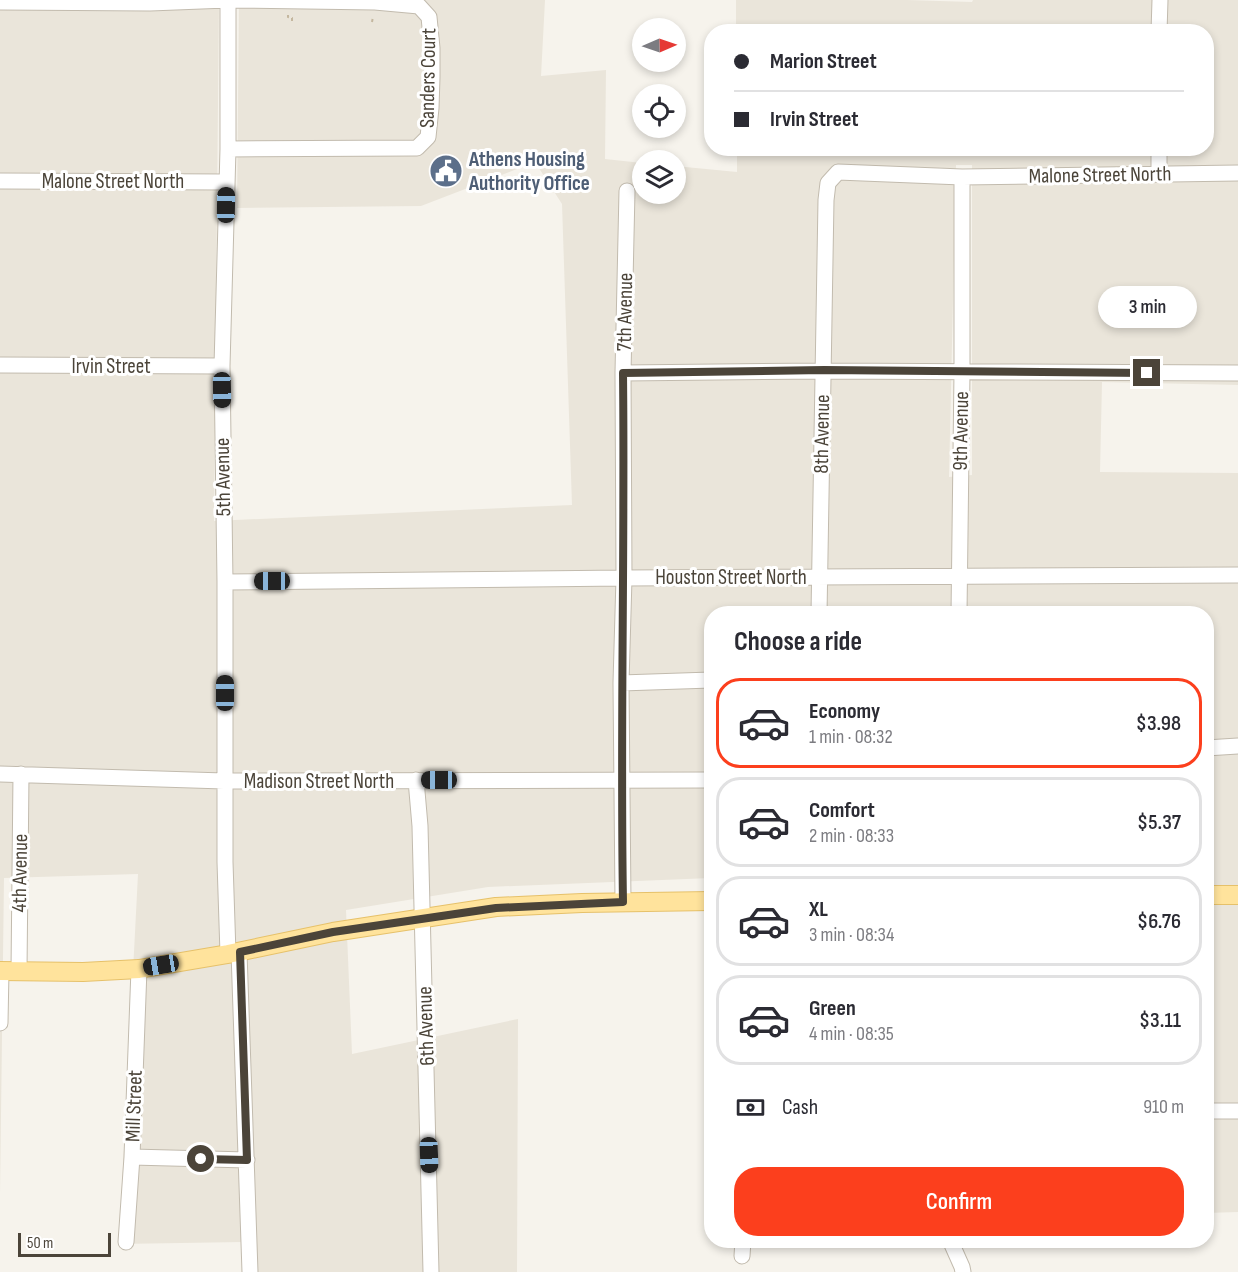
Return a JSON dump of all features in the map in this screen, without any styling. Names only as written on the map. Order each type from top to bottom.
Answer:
[{"type":"main road","points":[[1214,895],[1238,895]]},
{"type":"main road","points":[[7,971],[83,972],[138,969],[234,953],[333,932],[496,908],[704,901]]},
{"type":"street","name":"Sanders Court","points":[[0,2],[150,3],[228,0],[375,2],[419,6],[429,17],[432,48],[431,108],[428,138],[417,148],[228,148]]},
{"type":"street","name":"5th Avenue","points":[[228,0],[228,148],[222,366],[225,862],[234,953],[247,1160],[250,1272]]},
{"type":"street","points":[[1159,24],[1160,0]]},
{"type":"street","points":[[1159,156],[1159,174]]},
{"type":"street","name":"Malone Street North","points":[[828,183],[838,172],[962,177],[1238,174]]},
{"type":"street","name":"9th Avenue","points":[[958,606],[962,177]]},
{"type":"street","name":"Malone Street North","points":[[0,181],[226,182]]},
{"type":"street","name":"8th Avenue","points":[[819,606],[828,183]]},
{"type":"street","name":"7th Avenue","points":[[623,902],[621,683],[627,191]]},
{"type":"street","name":"Irvin Street","points":[[0,365],[222,366]]},
{"type":"street","points":[[623,373],[824,370],[1238,373]]},
{"type":"street","name":"Houston Street North","points":[[225,582],[1238,575]]},
{"type":"street","points":[[621,683],[704,680]]},
{"type":"street","points":[[1214,748],[1238,746]]},
{"type":"street","name":"Madison Street North","points":[[0,774],[224,781],[704,780]]},
{"type":"street","name":"4th Avenue","points":[[0,1023],[7,971],[21,774]]},
{"type":"street","name":"6th Avenue","points":[[416,780],[423,917],[431,1272]]},
{"type":"street","name":"Mill Street","points":[[126,1242],[132,1157],[138,969]]},
{"type":"street","points":[[1214,1111],[1238,1111]]},
{"type":"street","points":[[132,1157],[247,1160]]},
{"type":"street","points":[[742,1248],[742,1256]]},
{"type":"street","points":[[954,1248],[963,1272]]},
{"type":"path","points":[[288,10],[288,18],[292,18],[292,23]]},
{"type":"shaded area","points":[[0,0],[219,0],[214,521],[572,505],[562,204],[535,162],[421,206],[237,208],[239,0],[545,0],[541,76],[606,70],[605,159],[632,162],[632,204],[686,204],[686,167],[737,172],[737,156],[1214,156],[1214,24],[736,24],[736,0],[972,2],[973,0],[1238,0],[1238,385],[1102,382],[1100,472],[1238,473],[1238,1212],[1214,1213],[1214,606],[704,606],[704,878],[488,887],[346,910],[352,1054],[518,1019],[517,1272],[243,1272],[243,1242],[119,1244],[138,874],[4,878],[0,1194]],"holes":[[[956,165],[972,165],[972,475],[949,477]]]},
{"type":"place","name":"Athens Housing Authority Office","points":[[446,171]]},
{"type":"route","points":[[201,1159],[247,1160],[240,952],[333,932],[423,917],[496,908],[623,902],[621,781],[624,578],[623,373],[824,370],[1147,373]]}]
